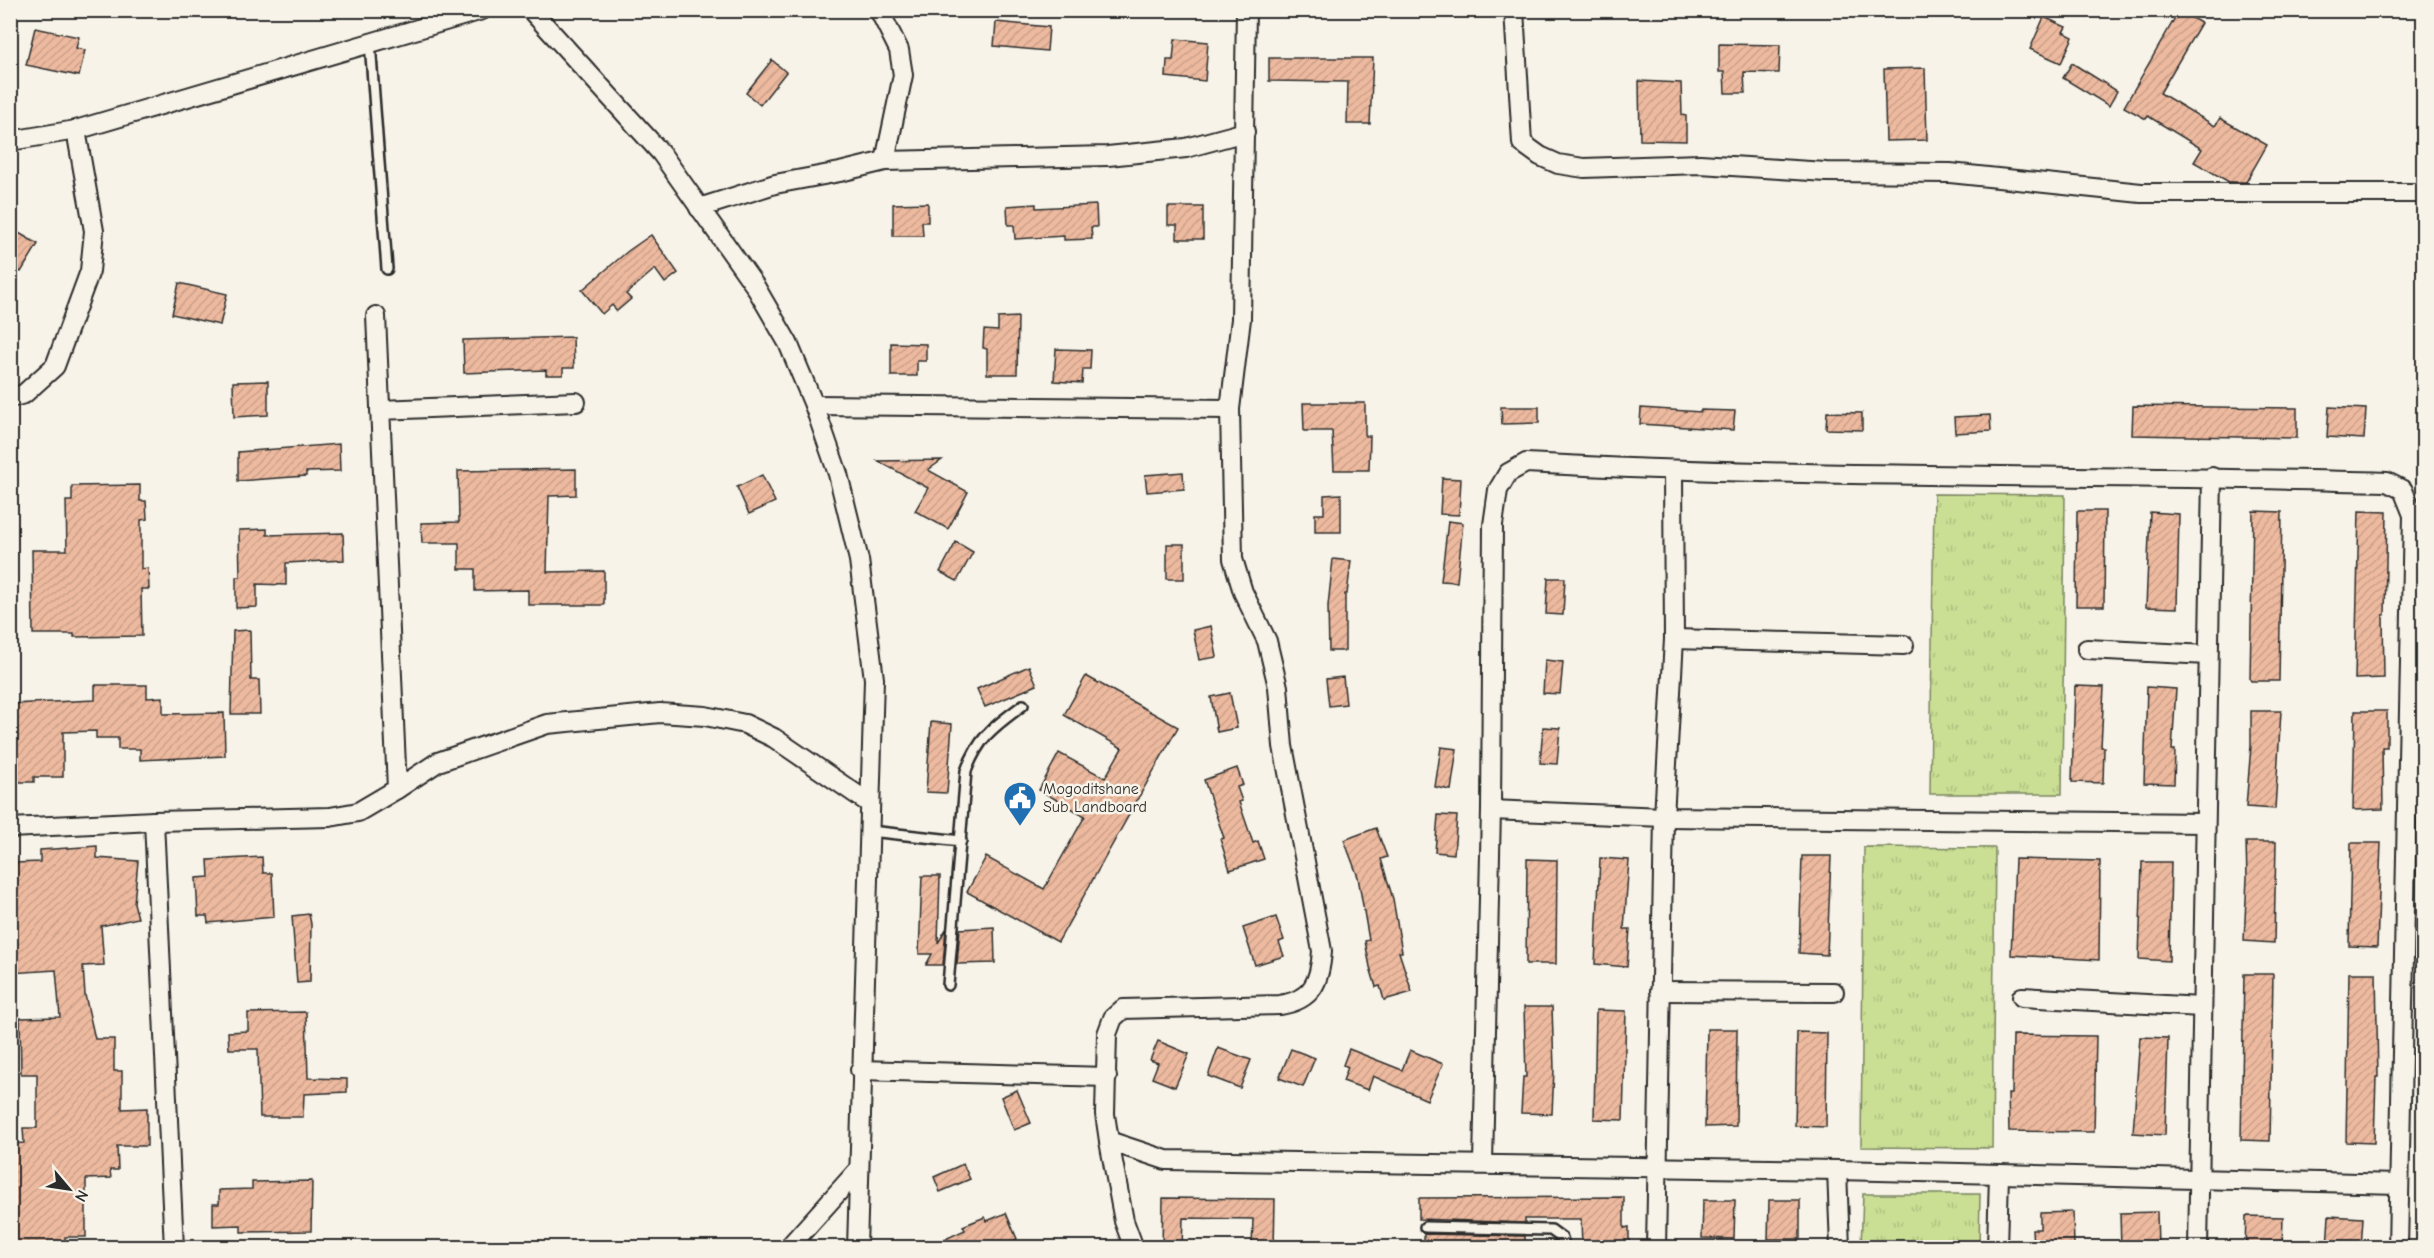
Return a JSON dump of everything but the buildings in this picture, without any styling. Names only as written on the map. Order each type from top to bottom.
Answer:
[{"type":"street","points":[[10,141],[76,130],[482,10]]},
{"type":"street","points":[[531,10],[661,153],[755,286],[788,343],[814,405],[838,474],[859,560],[874,679],[857,1248]]},
{"type":"street","points":[[879,10],[899,50],[903,75],[885,161]]},
{"type":"street","points":[[1134,1248],[1121,1210],[1105,1114],[1107,1034],[1113,1018],[1123,1009],[1280,1005],[1297,1002],[1311,990],[1320,972],[1322,951],[1283,746],[1278,687],[1267,641],[1243,592],[1233,559],[1230,409],[1241,319],[1246,10]]},
{"type":"street","points":[[1514,10],[1522,143],[1540,156],[1558,164],[1584,168],[1700,164],[1827,172],[1950,173],[2141,193],[2424,193]]},
{"type":"street","points":[[10,398],[24,394],[55,366],[90,271],[94,231],[76,130]]},
{"type":"street","points":[[699,208],[775,184],[885,161],[1108,156],[1186,148],[1245,132]]},
{"type":"street","points":[[376,316],[397,789]]},
{"type":"street","points":[[380,410],[576,402]]},
{"type":"street","points":[[814,405],[1230,409]]},
{"type":"street","points":[[1483,1163],[1491,810],[1493,525],[1498,490],[1508,473],[1526,463],[1673,471],[2212,477],[2387,482],[2403,490],[2413,514],[2398,1248]]},
{"type":"street","points":[[1656,1248],[1664,817],[1674,639],[1673,471]]},
{"type":"street","points":[[2198,1248],[2212,477]]},
{"type":"street","points":[[1674,639],[1904,645]]},
{"type":"street","points":[[2087,649],[2208,655]]},
{"type":"street","points":[[10,828],[154,821],[330,817],[358,812],[438,762],[547,724],[660,713],[705,716],[746,724],[774,738],[869,803]]},
{"type":"street","points":[[1491,810],[1664,817],[2204,823]]},
{"type":"street","points":[[154,821],[174,1248]]},
{"type":"street","points":[[1660,991],[1834,992]]},
{"type":"street","points":[[2022,997],[2201,1007]]},
{"type":"street","points":[[861,1070],[1107,1077]]},
{"type":"street","points":[[1109,1141],[1166,1160],[1658,1166],[2399,1184]]},
{"type":"street","points":[[788,1248],[858,1170]]},
{"type":"street","points":[[1837,1170],[1840,1248]]},
{"type":"street","points":[[1997,1248],[1999,1174]]},
{"type":"lane","points":[[370,42],[387,269]]},
{"type":"lane","points":[[948,985],[966,771],[973,752],[985,734],[1023,705]]},
{"type":"lane","points":[[870,831],[961,841]]},
{"type":"lane","points":[[1425,1227],[1551,1230],[1562,1238],[1566,1248]]},
{"type":"green space","points":[[1934,494],[2065,495],[2062,794],[1930,794]]},
{"type":"green space","points":[[1864,847],[1995,848],[1992,1148],[1861,1147]]},
{"type":"green space","points":[[1863,1194],[1980,1194],[1979,1247],[1861,1247]]},
{"type":"place","name":"Mogoditshane Sub Landboard","points":[[1020,827]]}]
